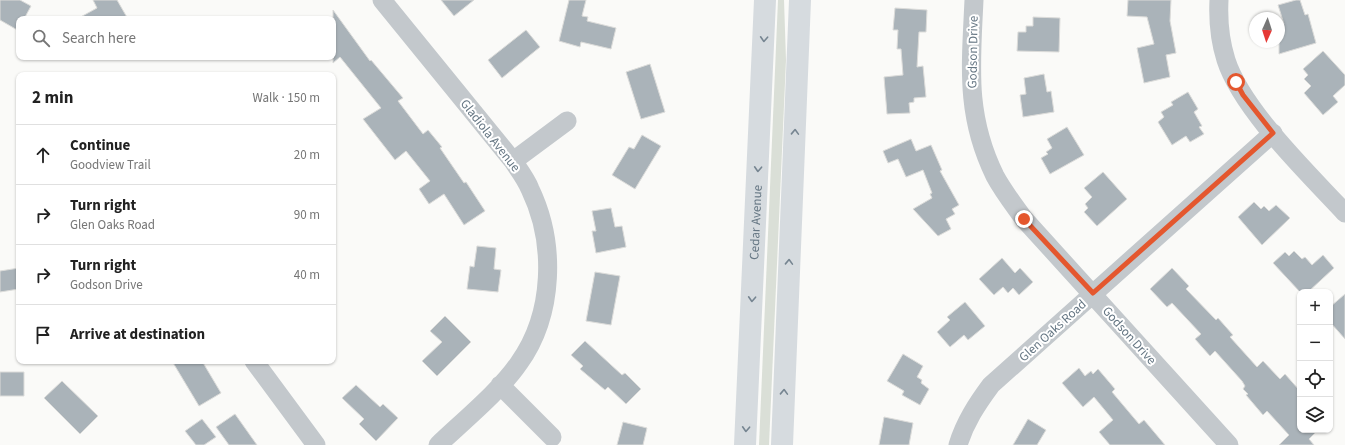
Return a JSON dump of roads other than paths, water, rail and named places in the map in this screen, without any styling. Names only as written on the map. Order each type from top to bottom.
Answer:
[{"type":"main road","name":"Cedar Avenue","points":[[745,445],[765,0]]},
{"type":"main road","points":[[782,445],[800,0]]},
{"type":"street","name":"Gladiola Avenue","points":[[382,0],[513,161],[530,189],[541,217],[546,246],[548,272],[541,321],[519,363],[500,385],[438,445]]},
{"type":"street","name":"Godson Drive","points":[[974,0],[971,90],[976,124],[985,151],[1002,187],[1024,219],[1093,293],[1229,445]]},
{"type":"street","points":[[1219,0],[1220,31],[1226,61],[1243,95],[1273,133],[1345,213]]},
{"type":"street","points":[[513,161],[566,121]]},
{"type":"street","name":"Glen Oaks Road","points":[[958,445],[964,427],[975,406],[991,385],[1273,133]]},
{"type":"street","points":[[256,364],[316,445]]},
{"type":"street","points":[[500,385],[552,437]]}]
